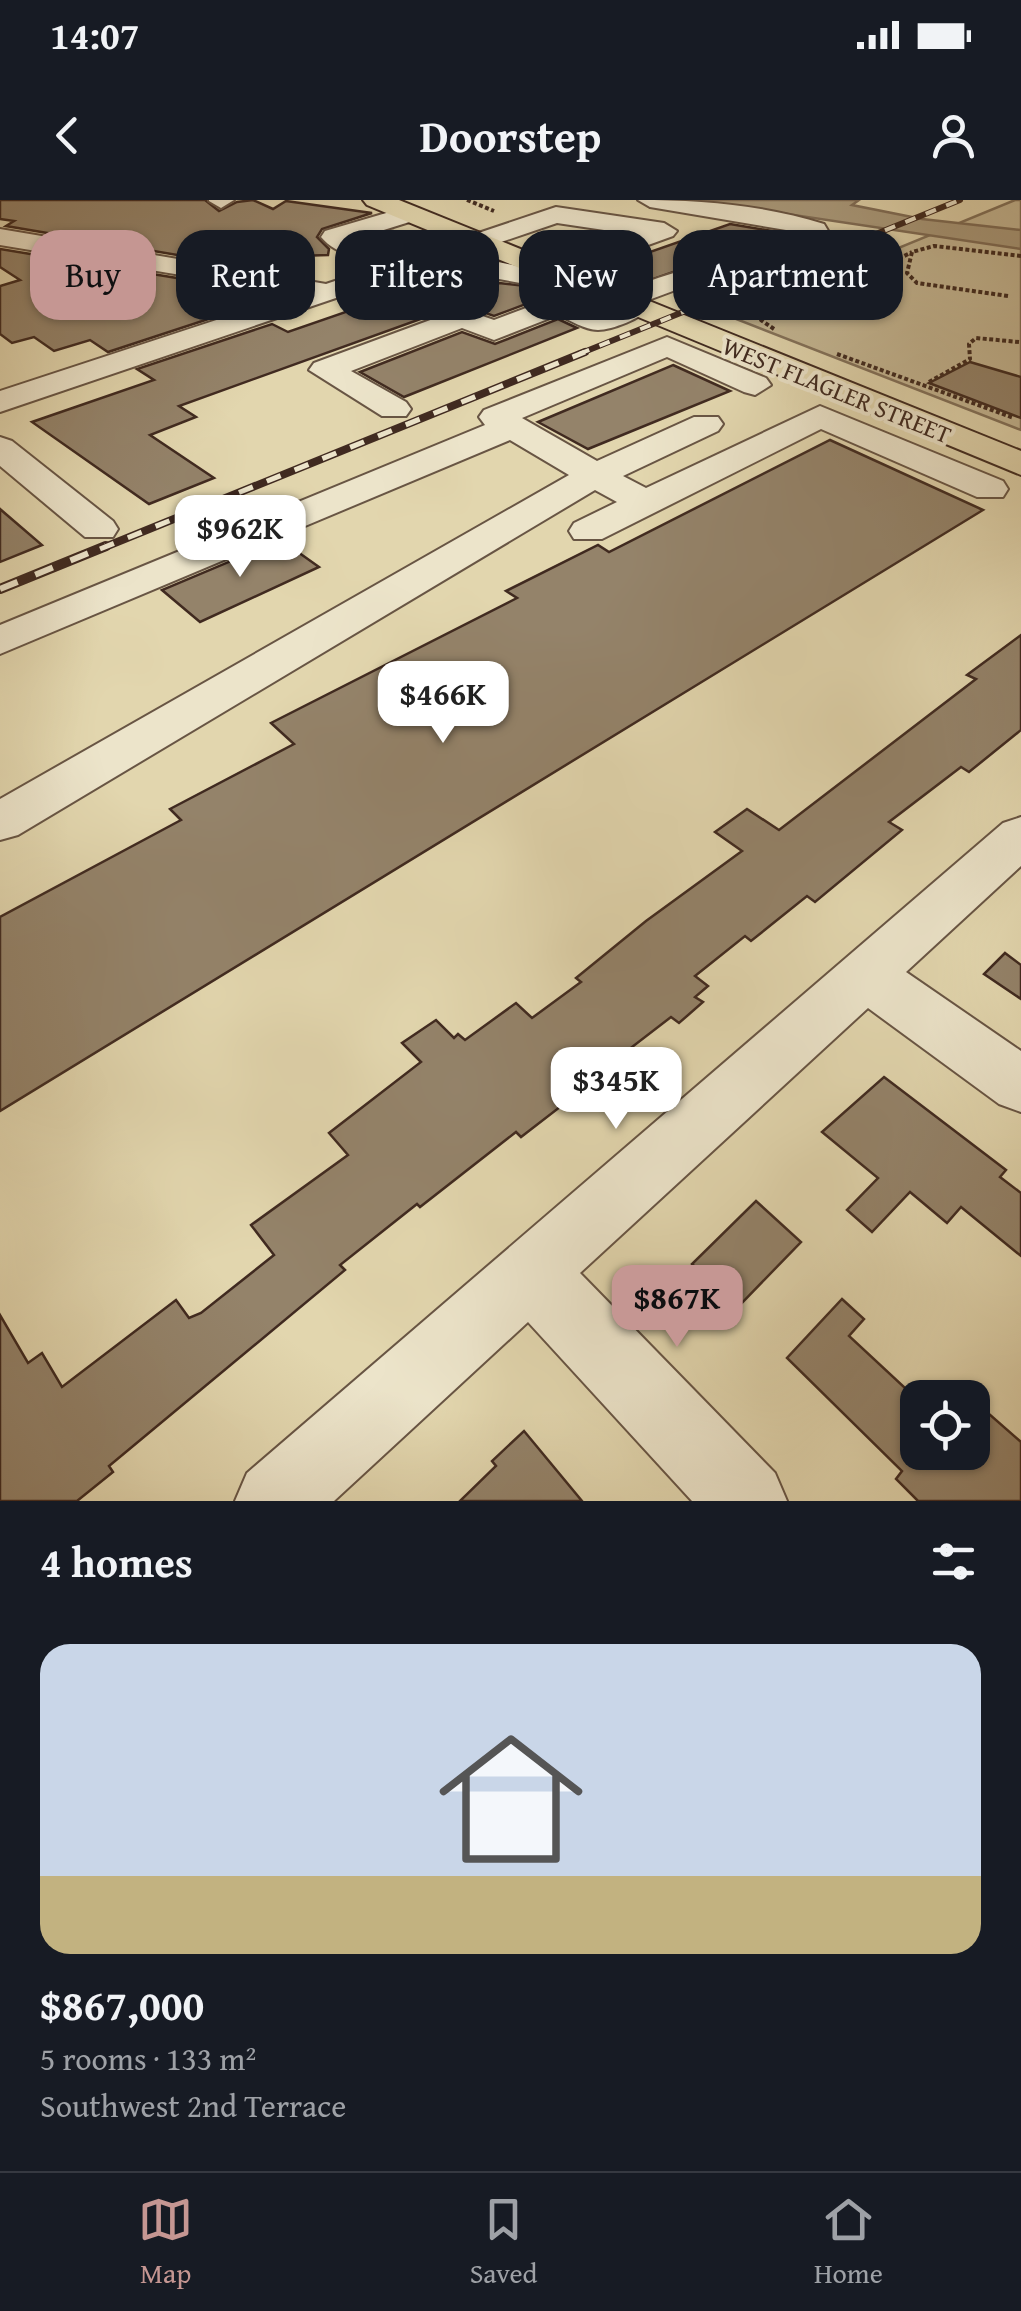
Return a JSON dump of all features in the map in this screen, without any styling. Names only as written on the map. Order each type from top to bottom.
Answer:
[{"type":"main road","name":"WEST FLAGLER STREET","points":[[653,305],[819,365],[863,391]]},
{"type":"main road","name":"WEST FLAGLER STREET","points":[[653,305],[1013,455]]},
{"type":"street","points":[[350,200],[392,230]]},
{"type":"street","points":[[650,200],[786,220],[804,224],[817,234],[732,268],[714,267],[653,294]]},
{"type":"street","points":[[499,234],[554,215],[664,231],[653,236]]},
{"type":"street","points":[[0,237],[274,280],[329,293]]},
{"type":"street","points":[[0,402],[329,293],[335,287]]},
{"type":"street","points":[[394,409],[325,370],[467,318],[494,331],[519,312]]},
{"type":"street","points":[[645,503],[508,428],[496,417],[657,347],[677,348],[757,393]]},
{"type":"street","points":[[0,822],[595,475],[706,424],[711,417],[819,365]]},
{"type":"street","points":[[0,368],[66,380]]},
{"type":"street","points":[[588,531],[820,416],[1013,455]]},
{"type":"street","points":[[0,640],[508,428]]},
{"type":"street","points":[[0,448],[99,529]]},
{"type":"street","points":[[275,1501],[1021,836]]},
{"type":"street","points":[[866,975],[1021,1085]]},
{"type":"street","points":[[530,1272],[746,1501]]},
{"type":"path","points":[[776,330],[761,320],[762,316],[796,299],[846,286],[886,259],[934,246],[1021,256]]},
{"type":"path","points":[[912,252],[905,268],[914,282],[1008,296]]},
{"type":"path","points":[[928,383],[970,360],[970,342],[990,331]]},
{"type":"path","points":[[984,336],[1019,342]]},
{"type":"path","points":[[819,365],[928,383],[1013,455]]},
{"type":"shaded area","points":[[693,200],[859,200],[852,205],[922,219],[1021,230],[1021,249]]},
{"type":"shaded area","points":[[1021,200],[1021,430],[739,320],[903,320],[903,246]]},
{"type":"building","points":[[0,200],[205,200],[219,211],[237,202],[253,200],[273,209],[286,201],[372,213],[322,229],[317,237],[329,249],[328,255],[315,255],[315,230],[176,230],[176,255],[156,251],[156,230],[30,230],[6,226],[14,221],[0,219]]},
{"type":"building","points":[[730,224],[766,230],[713,230]]},
{"type":"building","points":[[673,244],[673,272],[653,279],[653,251]]},
{"type":"building","points":[[0,249],[30,254],[30,320],[156,320],[156,275],[176,278],[176,320],[205,320],[108,352],[90,340],[54,351],[34,337],[12,343],[0,334],[0,286],[20,280],[0,267]]},
{"type":"building","points":[[499,283],[519,285],[519,307],[499,314]]},
{"type":"building","points":[[335,316],[335,320],[418,320],[179,406],[196,417],[150,435],[214,478],[149,504],[32,422],[154,380],[137,369],[272,324],[288,332]]},
{"type":"building","points":[[555,320],[577,328],[404,397],[360,372],[462,332],[495,344]]},
{"type":"building","points":[[970,362],[1021,377],[1021,418],[929,383]]},
{"type":"building","points":[[673,365],[730,391],[588,449],[538,422]]},
{"type":"building","points":[[830,440],[983,510],[0,1111],[0,917],[181,820],[170,809],[294,744],[271,723],[517,598],[506,591],[598,545],[609,552]]},
{"type":"building","points":[[0,509],[42,545],[0,562]]},
{"type":"building","points":[[281,540],[319,567],[200,622],[162,590]]},
{"type":"building","points":[[1021,635],[1021,730],[969,772],[961,767],[889,822],[902,830],[815,902],[807,896],[751,941],[745,936],[695,976],[708,986],[695,997],[703,1002],[679,1023],[671,1017],[593,1077],[602,1086],[573,1110],[565,1103],[521,1137],[516,1132],[340,1265],[345,1270],[109,1466],[113,1472],[77,1501],[0,1501],[0,1315],[28,1363],[42,1353],[62,1387],[176,1300],[189,1318],[201,1313],[274,1255],[251,1225],[348,1155],[329,1133],[421,1062],[402,1043],[436,1020],[454,1038],[458,1034],[465,1040],[516,1003],[532,1018],[581,982],[576,978],[646,921],[742,851],[715,832],[747,809],[779,830],[976,679],[967,675]]},
{"type":"building","points":[[1005,953],[1021,965],[1021,999],[984,974]]},
{"type":"building","points":[[884,1077],[1006,1170],[1000,1177],[1021,1193],[1021,1256],[961,1207],[947,1223],[910,1192],[872,1232],[847,1210],[878,1178],[822,1132]]},
{"type":"building","points":[[756,1201],[801,1242],[737,1308],[692,1264]]},
{"type":"building","points":[[842,1299],[864,1319],[849,1336],[900,1383],[900,1469],[787,1358]]},
{"type":"building","points":[[990,1415],[1021,1442],[1021,1501],[918,1501],[896,1479],[902,1471],[990,1470]]},
{"type":"building","points":[[524,1431],[582,1501],[460,1501],[496,1466],[492,1461]]},
{"type":"railway","points":[[579,354],[960,200]]},
{"type":"railway","points":[[100,549],[585,352]]},
{"type":"railway","points":[[0,589],[106,546]]}]
